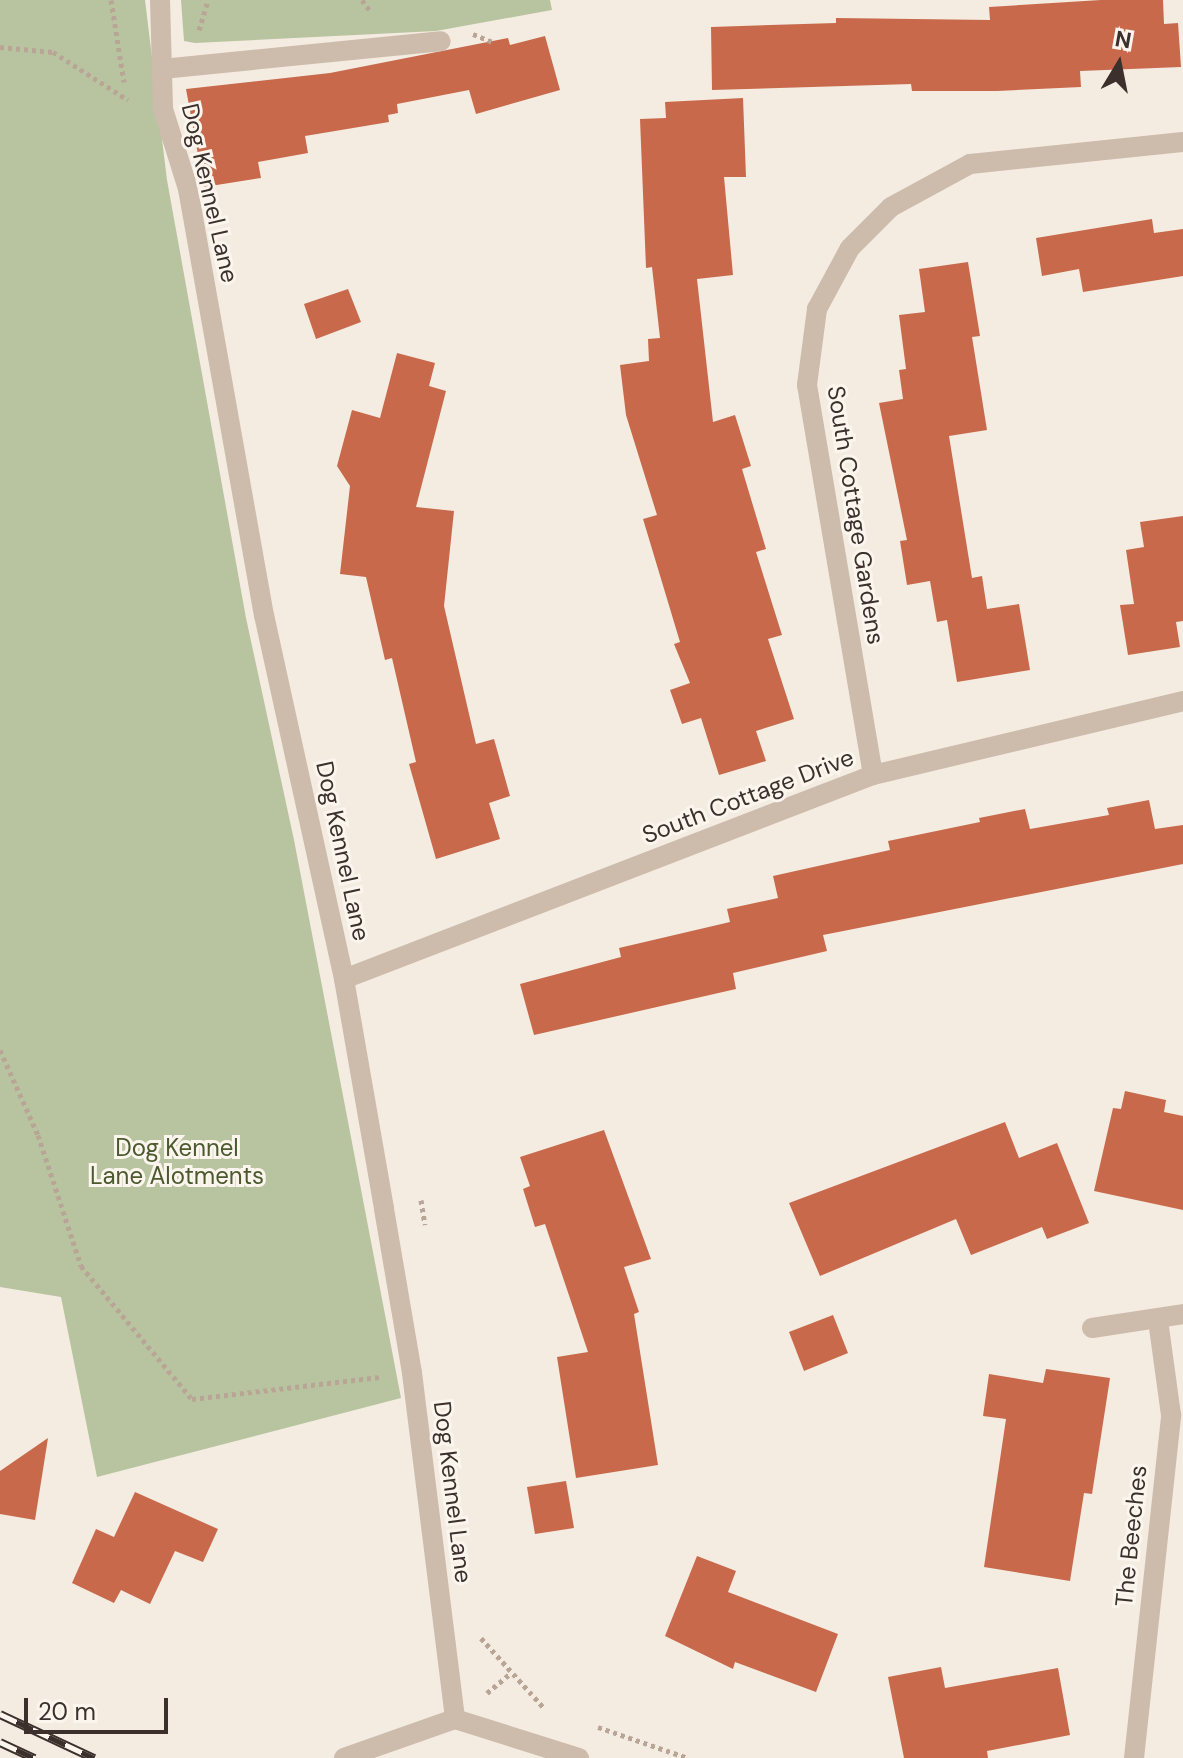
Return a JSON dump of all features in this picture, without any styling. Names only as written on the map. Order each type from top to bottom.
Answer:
[{"type":"street","name":"Dog Kennel Lane","points":[[160,0],[163,109],[188,189],[264,615],[344,979],[412,1373],[455,1719]]},
{"type":"street","points":[[162,69],[441,41]]},
{"type":"street","name":"South Cottage Gardens","points":[[873,775],[807,385],[817,309],[850,248],[891,207],[970,164],[1183,142]]},
{"type":"street","name":"South Cottage Drive","points":[[344,979],[873,775],[1183,701]]},
{"type":"street","points":[[1092,1328],[1183,1314]]},
{"type":"street","name":"The Beeches","points":[[1134,1758],[1171,1415],[1158,1320]]},
{"type":"street","points":[[344,1758],[455,1719],[579,1758]]},
{"type":"path","points":[[0,47],[53,52],[122,94],[148,124],[174,138]]},
{"type":"path","points":[[0,1050],[38,1135],[81,1266],[192,1399],[412,1373]]},
{"type":"path","points":[[486,1646],[525,1691],[557,1712]]},
{"type":"path","points":[[586,1723],[688,1758]]},
{"type":"green space","name":"Dog Kennel Lane Alotments","points":[[0,0],[145,0],[167,180],[246,618],[294,840],[401,1398],[97,1477],[61,1297],[0,1287]]},
{"type":"green space","points":[[181,0],[550,0],[552,10],[436,31],[195,43],[184,41]]},
{"type":"building","points":[[1101,0],[1163,0],[1164,24],[1178,23],[1181,67],[1080,71],[1081,87],[912,91],[911,84],[712,90],[711,27],[836,23],[836,18],[990,20],[989,7]]},
{"type":"building","points":[[545,36],[560,90],[476,114],[469,90],[397,104],[398,113],[388,115],[389,122],[305,136],[308,153],[258,162],[261,178],[204,187],[186,89],[330,73],[508,38],[510,45]]},
{"type":"building","points":[[743,98],[746,177],[724,177],[733,275],[697,279],[713,422],[735,415],[751,466],[742,469],[766,549],[756,552],[782,635],[768,639],[794,719],[756,731],[766,761],[719,775],[701,718],[682,724],[670,690],[690,683],[674,644],[680,642],[643,519],[657,515],[626,415],[620,365],[649,361],[648,339],[660,338],[652,267],[646,268],[640,119],[666,118],[665,102]]},
{"type":"building","points":[[1152,219],[1154,233],[1183,229],[1183,276],[1083,292],[1079,269],[1042,276],[1036,238]]},
{"type":"building","points":[[968,262],[980,336],[972,337],[987,430],[949,436],[972,578],[982,576],[987,609],[1019,604],[1030,670],[957,682],[947,620],[937,622],[930,581],[907,585],[900,541],[907,540],[879,403],[903,399],[899,370],[906,369],[899,315],[925,312],[919,269]]},
{"type":"building","points":[[348,289],[361,322],[316,339],[304,304]]},
{"type":"building","points":[[397,353],[435,363],[429,386],[446,391],[416,507],[454,511],[444,606],[476,744],[494,739],[510,796],[489,803],[500,839],[436,859],[409,764],[416,762],[392,658],[385,660],[366,577],[340,574],[350,486],[337,466],[352,410],[380,418]]},
{"type":"building","points":[[1183,516],[1183,621],[1176,622],[1180,647],[1128,655],[1120,605],[1134,604],[1126,550],[1144,547],[1140,522]]},
{"type":"building","points":[[1149,800],[1155,829],[1183,825],[1183,864],[823,935],[827,951],[733,973],[736,989],[534,1035],[520,984],[621,957],[619,948],[730,922],[727,909],[778,898],[773,876],[890,850],[888,841],[980,822],[979,818],[1025,809],[1030,829],[1109,815],[1107,808]]},
{"type":"building","points":[[1125,1091],[1166,1100],[1164,1112],[1183,1116],[1183,1210],[1094,1191],[1113,1108],[1121,1109]]},
{"type":"building","points":[[1005,1122],[1019,1158],[1057,1143],[1089,1223],[1047,1239],[1042,1227],[971,1255],[956,1219],[820,1276],[789,1203]]},
{"type":"building","points":[[604,1130],[651,1259],[624,1267],[639,1312],[634,1314],[658,1465],[576,1478],[557,1357],[588,1352],[545,1224],[535,1227],[523,1189],[530,1186],[520,1157]]},
{"type":"building","points":[[833,1315],[848,1353],[804,1371],[789,1332]]},
{"type":"building","points":[[1046,1369],[1110,1378],[1092,1494],[1084,1493],[1070,1581],[984,1567],[1006,1419],[983,1416],[989,1374],[1043,1383]]},
{"type":"building","points":[[48,1438],[35,1520],[0,1514],[0,1471]]},
{"type":"building","points":[[566,1481],[574,1528],[535,1534],[527,1487]]},
{"type":"building","points":[[135,1492],[218,1529],[203,1562],[175,1551],[150,1604],[121,1590],[114,1603],[72,1583],[96,1529],[114,1537]]},
{"type":"building","points":[[697,1556],[736,1571],[728,1592],[838,1634],[816,1692],[735,1662],[733,1669],[665,1636]]},
{"type":"building","points":[[941,1667],[945,1688],[1058,1668],[1070,1735],[987,1751],[988,1758],[904,1758],[888,1677]]},
{"type":"railway","points":[[0,1714],[94,1758]]},
{"type":"railway","points":[[0,1742],[35,1758]]}]
